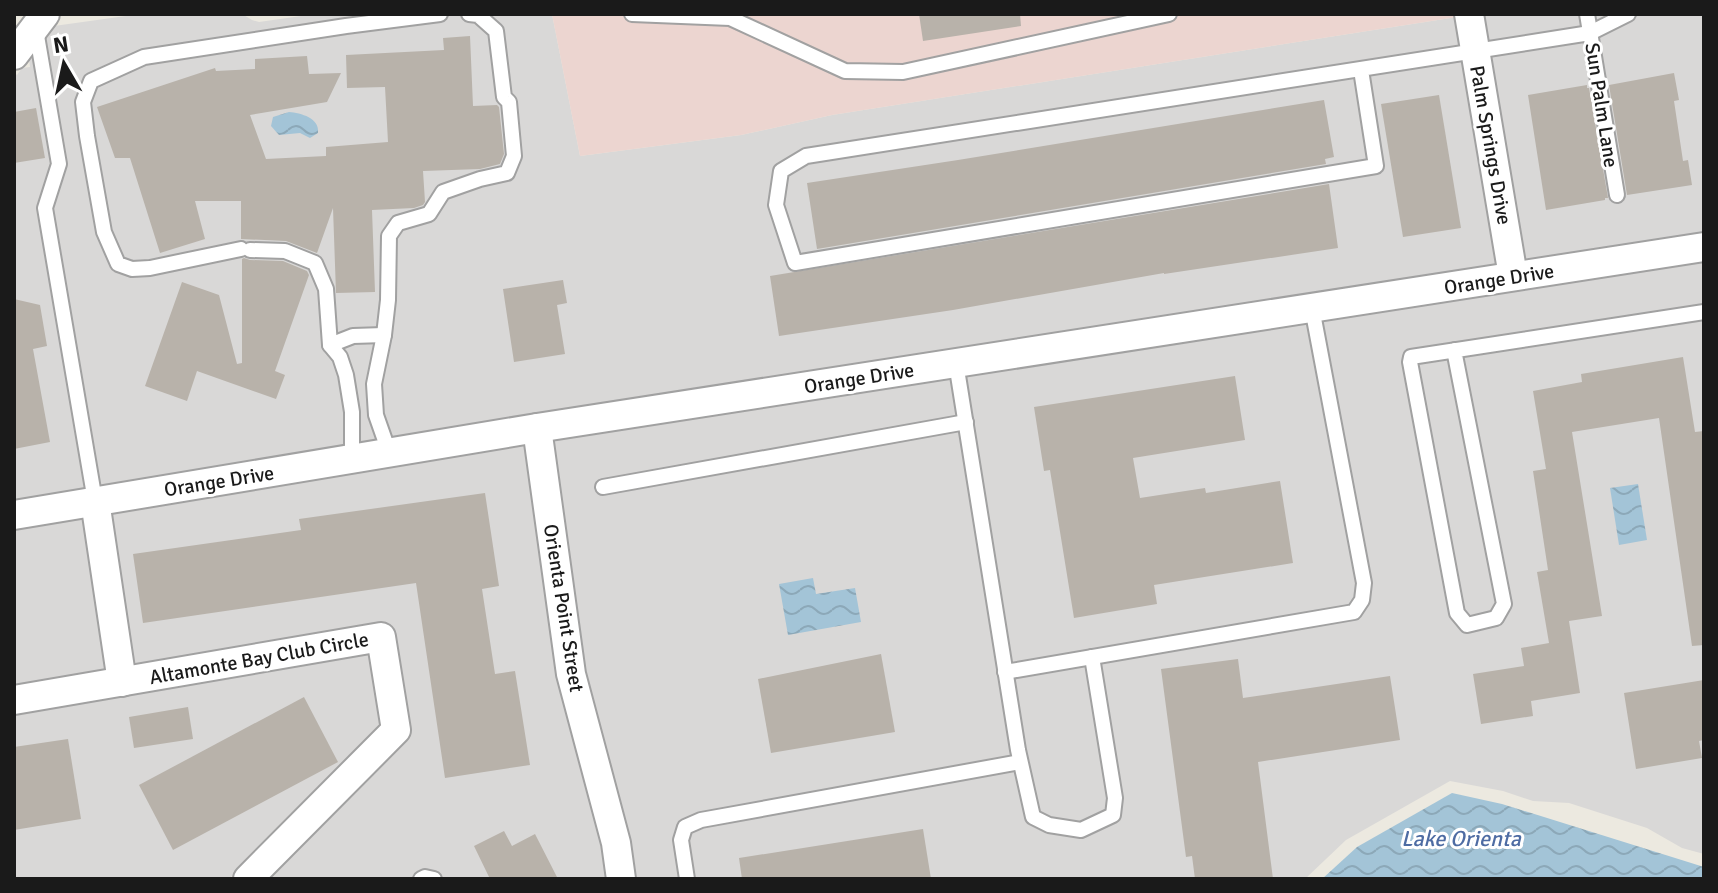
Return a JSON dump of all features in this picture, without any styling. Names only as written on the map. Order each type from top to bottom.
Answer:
[{"type":"street","name":"Palm Springs Drive","points":[[1469,14],[1513,276]]},
{"type":"street","points":[[15,55],[40,21]]},
{"type":"street","name":"Orange Drive","points":[[14,515],[537,428],[1704,247]]},
{"type":"street","name":"Orienta Point Street","points":[[537,428],[571,674],[616,843],[621,879]]},
{"type":"street","name":"Altamonte Bay Club Circle","points":[[95,501],[122,682]]},
{"type":"street","name":"Altamonte Bay Club Circle","points":[[14,700],[381,637],[396,730],[248,879]]},
{"type":"lane","points":[[352,459],[352,412],[346,375],[340,357],[330,345],[326,289],[315,263],[285,251],[246,249],[150,268],[132,269],[118,264],[104,232],[83,102],[91,81],[144,57],[440,14]]},
{"type":"lane","points":[[389,452],[376,415],[374,384],[388,300],[389,236],[398,223],[429,214],[443,192],[507,173],[514,156],[509,102],[504,97],[496,31],[478,15],[469,14]]},
{"type":"lane","points":[[632,14],[730,18],[845,71],[903,72],[1169,14]]},
{"type":"lane","name":"Sun Palm Lane","points":[[1587,14],[1617,195]]},
{"type":"lane","points":[[1361,70],[1376,166],[795,263],[776,205],[781,171],[806,156],[1590,33],[1628,14]]},
{"type":"lane","points":[[40,21],[59,164],[45,208],[95,501]]},
{"type":"lane","points":[[1005,672],[1354,612],[1362,600],[1364,583],[1312,308]]},
{"type":"lane","points":[[1454,350],[1504,604],[1496,618],[1467,625],[1457,613],[1411,357],[1454,350],[1704,312]]},
{"type":"lane","points":[[330,345],[353,336],[384,335]]},
{"type":"lane","points":[[956,363],[1020,762],[1033,817],[1049,825],[1081,830],[1113,815],[1115,798],[1092,657]]},
{"type":"lane","points":[[603,487],[966,422]]},
{"type":"lane","points":[[687,879],[681,840],[685,827],[701,820],[1020,762]]},
{"type":"lane","points":[[421,879],[434,879]]},
{"type":"shaded area","points":[[140,14],[242,14],[259,22],[315,14],[552,14],[580,156],[741,135],[832,115],[1457,17],[1499,264],[535,413],[14,500],[14,72],[17,75],[22,68],[30,67],[29,59],[54,26]]},
{"type":"shaded area","points":[[552,14],[1456,14],[1457,17],[832,115],[741,135],[580,156]]},
{"type":"shaded area","points":[[1482,14],[1704,14],[1704,232],[1524,260]]},
{"type":"shaded area","points":[[1704,261],[1704,854],[1682,848],[1647,828],[1569,803],[1533,801],[1503,791],[1450,781],[1346,840],[1305,879],[634,879],[584,672],[552,440]]},
{"type":"shaded area","points":[[527,444],[608,879],[268,879],[404,741],[393,635],[378,623],[132,666],[110,513]]},
{"type":"shaded area","points":[[85,517],[107,670],[14,686],[14,529]]},
{"type":"shaded area","points":[[371,653],[382,724],[229,879],[14,879],[14,715]]},
{"type":"water","points":[[289,112],[313,120],[318,133],[310,138],[300,133],[279,135],[271,126],[273,117]]},
{"type":"water","points":[[1638,484],[1647,540],[1619,545],[1610,488]]},
{"type":"water","points":[[813,578],[816,594],[855,588],[861,622],[788,635],[779,584]]},
{"type":"water","name":"Lake Orienta","points":[[1452,793],[1502,804],[1704,867],[1704,879],[1322,879],[1357,847]]},
{"type":"building","points":[[919,14],[1020,14],[1021,26],[923,41]]},
{"type":"building","points":[[470,36],[473,106],[499,107],[504,154],[500,164],[480,169],[423,171],[423,205],[372,210],[375,292],[336,293],[333,208],[317,253],[286,241],[241,239],[241,201],[195,201],[205,239],[160,253],[130,158],[115,158],[97,107],[215,68],[216,71],[255,69],[255,59],[307,56],[309,74],[341,73],[327,102],[250,115],[266,159],[326,156],[326,147],[388,142],[385,87],[347,88],[346,55],[444,50],[443,38]]},
{"type":"building","points":[[1674,73],[1679,100],[1674,101],[1683,161],[1688,160],[1692,185],[1627,195],[1609,85]]},
{"type":"building","points":[[1587,85],[1608,198],[1546,210],[1528,95]]},
{"type":"building","points":[[1439,95],[1461,228],[1403,237],[1381,104]]},
{"type":"building","points":[[1324,100],[1334,157],[1325,159],[1326,164],[817,249],[807,183]]},
{"type":"building","points":[[36,108],[45,158],[14,163],[14,112]]},
{"type":"building","points":[[1329,184],[1338,248],[779,336],[770,276]]},
{"type":"building","points":[[244,258],[283,261],[307,271],[309,275],[275,371],[285,375],[276,399],[197,371],[187,401],[145,386],[182,282],[219,295],[237,364],[242,363]]},
{"type":"building","points":[[563,280],[567,303],[557,305],[565,354],[514,362],[503,289]]},
{"type":"building","points":[[14,299],[40,305],[47,346],[33,349],[50,442],[14,449]]},
{"type":"building","points":[[1683,357],[1695,432],[1704,431],[1704,645],[1692,646],[1659,418],[1572,432],[1602,616],[1569,621],[1580,693],[1531,701],[1533,716],[1481,724],[1473,674],[1524,666],[1521,648],[1549,643],[1537,572],[1548,570],[1533,471],[1546,469],[1533,391],[1582,382],[1581,374]]},
{"type":"building","points":[[1235,376],[1245,440],[1133,458],[1140,498],[1205,488],[1206,493],[1280,481],[1293,563],[1154,585],[1157,604],[1074,618],[1050,470],[1044,471],[1034,407]]},
{"type":"building","points":[[485,493],[499,586],[482,589],[495,674],[515,671],[530,765],[445,778],[416,583],[143,623],[133,554],[301,530],[299,519]]},
{"type":"building","points":[[881,654],[895,732],[771,753],[758,679]]},
{"type":"building","points":[[1238,659],[1243,698],[1390,676],[1400,740],[1258,762],[1273,879],[1195,879],[1192,856],[1186,857],[1161,669]]},
{"type":"building","points":[[1704,680],[1704,740],[1699,741],[1702,758],[1636,769],[1624,693]]},
{"type":"building","points":[[304,697],[338,762],[173,850],[139,785]]},
{"type":"building","points":[[188,707],[193,739],[134,748],[129,717]]},
{"type":"building","points":[[68,739],[81,819],[14,830],[14,747]]},
{"type":"building","points":[[923,829],[931,879],[742,879],[739,858]]},
{"type":"building","points":[[504,831],[512,846],[535,834],[558,879],[490,879],[474,846]]}]
